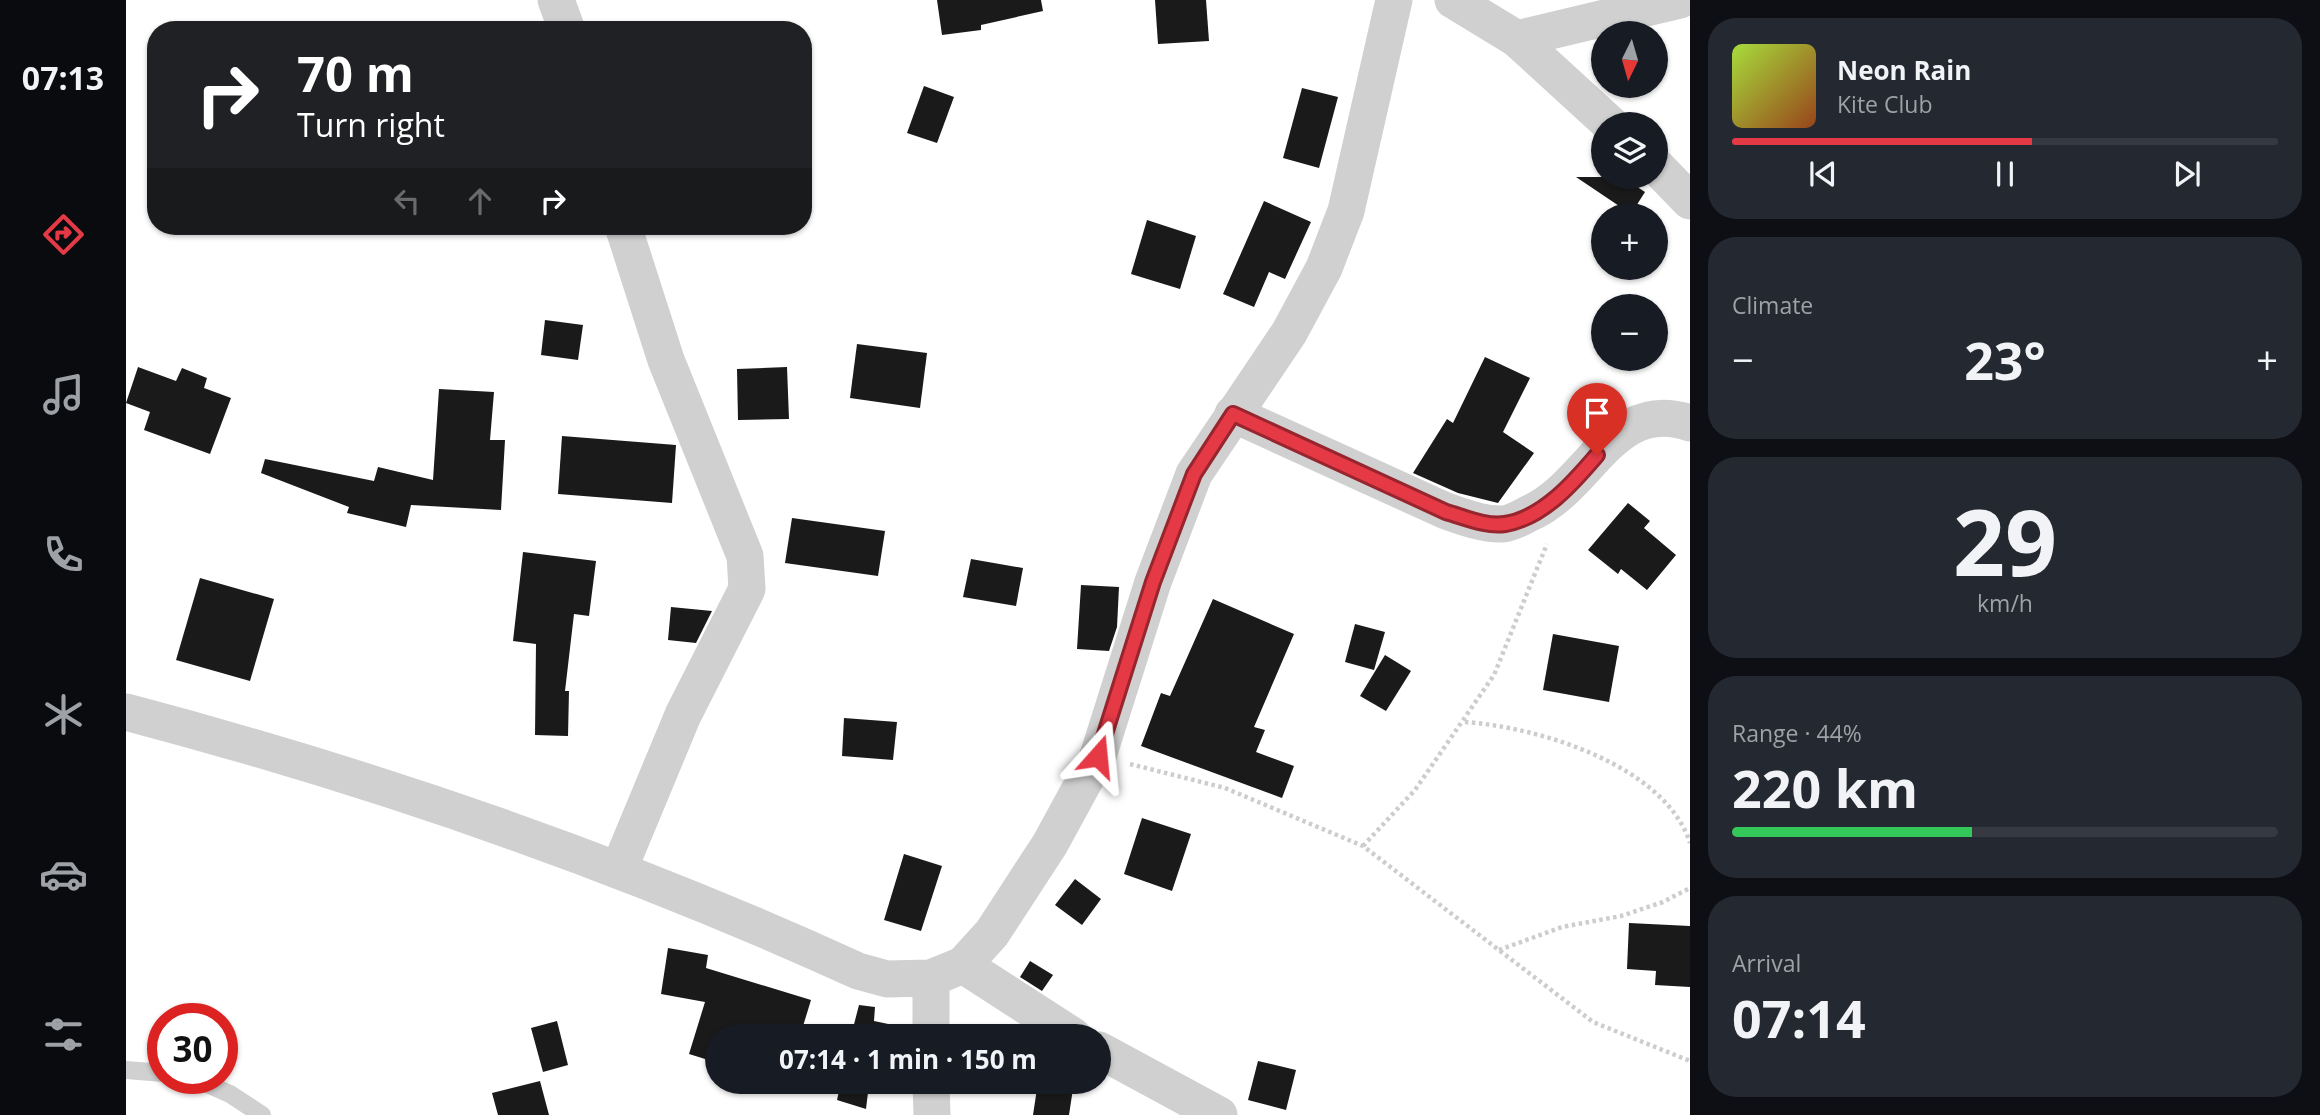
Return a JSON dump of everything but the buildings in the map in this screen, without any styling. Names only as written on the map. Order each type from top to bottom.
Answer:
[{"type":"street","points":[[556,0],[563,21]]},
{"type":"street","points":[[934,1024],[947,972],[992,933],[1042,855],[1098,756],[1153,582],[1194,474],[1289,333],[1324,268],[1346,211],[1394,0]]},
{"type":"street","points":[[1453,0],[1517,39],[1597,112]]},
{"type":"street","points":[[1517,39],[1680,0]]},
{"type":"street","points":[[1668,178],[1690,201]]},
{"type":"street","points":[[619,869],[683,715],[747,589],[745,556],[666,359],[626,235]]},
{"type":"street","points":[[1233,414],[1446,512],[1483,523],[1506,524],[1535,511],[1569,488],[1614,437],[1627,427],[1643,420],[1663,418],[1690,423]]},
{"type":"street","points":[[126,712],[447,807],[619,869],[858,971],[887,979],[947,972],[1049,1024]]},
{"type":"street","points":[[1111,1056],[1219,1115]]},
{"type":"street","points":[[931,1094],[932,1115]]},
{"type":"lane","points":[[126,1070],[147,1072]]},
{"type":"lane","points":[[230,1094],[261,1115]]},
{"type":"path","points":[[1363,846],[1415,790],[1465,722],[1494,675],[1518,621],[1569,488]]},
{"type":"path","points":[[1465,722],[1503,724],[1550,736],[1629,774],[1674,812],[1684,824],[1690,843]]},
{"type":"path","points":[[1098,756],[1225,788],[1363,846],[1593,1022],[1690,1061]]},
{"type":"path","points":[[1498,950],[1562,927],[1621,916],[1663,902],[1690,888]]},
{"type":"route","points":[[1098,756],[1153,582],[1194,474],[1233,414],[1446,512],[1483,523],[1506,524],[1535,511],[1569,488],[1597,455]]}]
